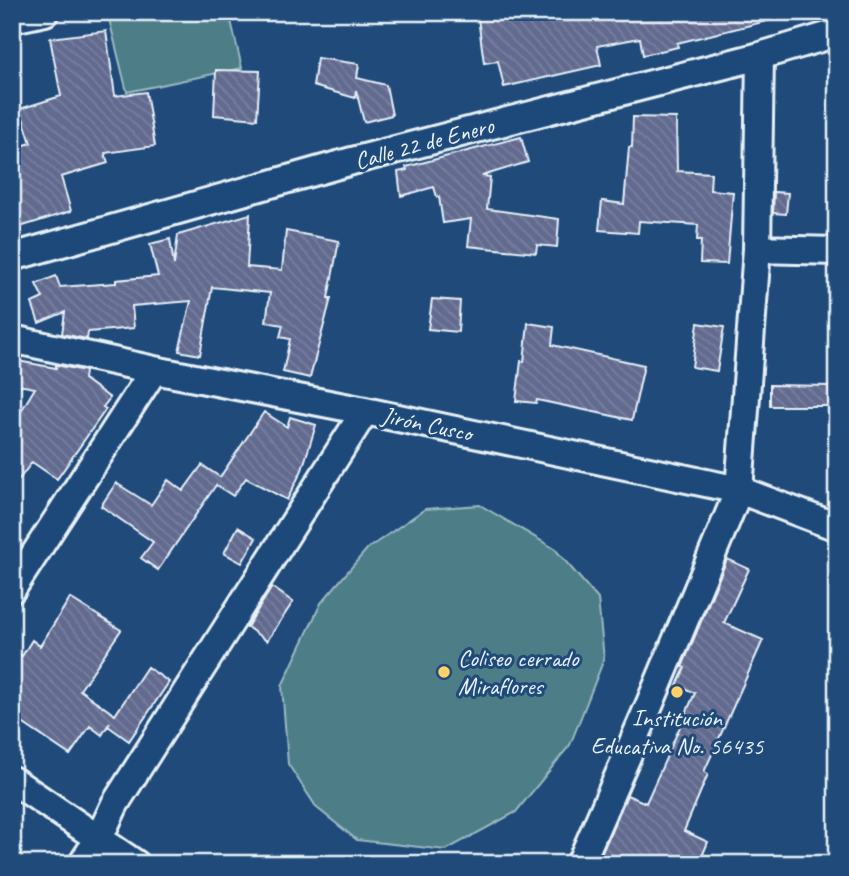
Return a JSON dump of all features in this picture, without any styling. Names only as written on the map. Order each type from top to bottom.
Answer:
[{"type":"street","points":[[12,19],[45,12]]},
{"type":"street","name":"Calle 22 de Enero","points":[[12,257],[352,162],[760,57],[837,33]]},
{"type":"street","points":[[580,864],[739,490],[757,250],[760,57]]},
{"type":"street","points":[[757,250],[837,251]]},
{"type":"street","name":"Jirón Cusco","points":[[12,339],[739,490],[837,527]]},
{"type":"street","points":[[12,589],[154,370]]},
{"type":"street","points":[[82,864],[99,838],[115,804],[365,411]]},
{"type":"street","points":[[12,780],[136,864]]},
{"type":"green space","points":[[141,12],[229,12],[242,68],[127,92],[109,19]]},
{"type":"green space","name":"Coliseo cerrado Miraflores","points":[[480,505],[555,549],[598,599],[604,659],[570,745],[516,812],[446,850],[357,840],[317,808],[288,764],[282,686],[321,603],[367,549],[425,509]]},
{"type":"building","points":[[517,12],[770,12],[771,20],[677,43],[678,47],[643,55],[640,38],[597,46],[601,65],[504,87],[498,61],[484,63],[478,18]]},
{"type":"building","points":[[106,31],[115,96],[146,92],[155,146],[105,153],[108,163],[61,177],[71,211],[20,227],[12,202],[12,149],[31,143],[20,109],[61,96],[50,38]]},
{"type":"building","points":[[317,58],[359,64],[357,78],[386,85],[392,115],[364,122],[356,90],[355,98],[313,86]]},
{"type":"building","points":[[216,70],[260,71],[257,119],[214,115]]},
{"type":"building","points":[[633,117],[676,118],[677,171],[711,173],[710,190],[733,192],[727,264],[700,263],[701,240],[697,240],[698,225],[639,221],[638,233],[599,230],[602,201],[624,204]]},
{"type":"building","points":[[521,137],[528,162],[482,176],[490,177],[487,209],[559,219],[557,247],[537,245],[536,253],[468,246],[471,219],[443,223],[439,197],[434,187],[401,196],[398,172],[407,170],[406,167]]},
{"type":"building","points":[[774,192],[788,193],[786,214],[773,213]]},
{"type":"building","points":[[250,214],[247,267],[282,270],[286,231],[339,241],[328,298],[331,298],[310,378],[283,372],[290,339],[280,337],[283,325],[266,322],[270,293],[212,287],[200,355],[179,351],[191,301],[132,306],[134,328],[88,332],[87,339],[62,334],[65,312],[39,323],[32,303],[43,298],[36,284],[56,276],[60,287],[116,283],[116,280],[158,276],[150,244],[170,239],[174,265],[178,235]]},
{"type":"building","points":[[432,299],[460,301],[458,332],[428,329]]},
{"type":"building","points":[[528,323],[554,327],[552,345],[644,365],[632,420],[537,400],[536,403],[516,401]]},
{"type":"building","points":[[698,323],[724,327],[717,371],[692,367]]},
{"type":"building","points":[[12,360],[85,371],[84,379],[110,398],[103,407],[106,409],[57,479],[32,462],[12,489],[12,426],[35,388],[12,384]]},
{"type":"building","points":[[770,385],[830,386],[830,406],[770,406]]},
{"type":"building","points":[[264,412],[287,427],[290,417],[316,425],[302,470],[287,500],[246,478],[233,496],[216,485],[158,570],[141,558],[153,542],[101,506],[116,483],[151,505],[168,480],[183,491],[202,465],[220,477]]},
{"type":"building","points":[[238,527],[256,538],[242,563],[224,553]]},
{"type":"building","points":[[727,559],[749,569],[724,623],[763,640],[704,772],[708,774],[684,831],[708,842],[699,864],[597,864],[627,795],[646,803],[695,693],[677,685]]},
{"type":"building","points":[[272,587],[293,602],[267,641],[247,627]]},
{"type":"building","points":[[70,598],[121,630],[80,690],[115,715],[147,667],[169,682],[129,741],[108,726],[110,722],[102,735],[90,726],[70,755],[12,716],[12,649],[22,656],[32,640],[40,646]]},
{"type":"place","name":"Coliseo cerrado Miraflores","points":[[444,672]]},
{"type":"place","name":"Institución Educativa No. 56435","points":[[677,692]]}]
